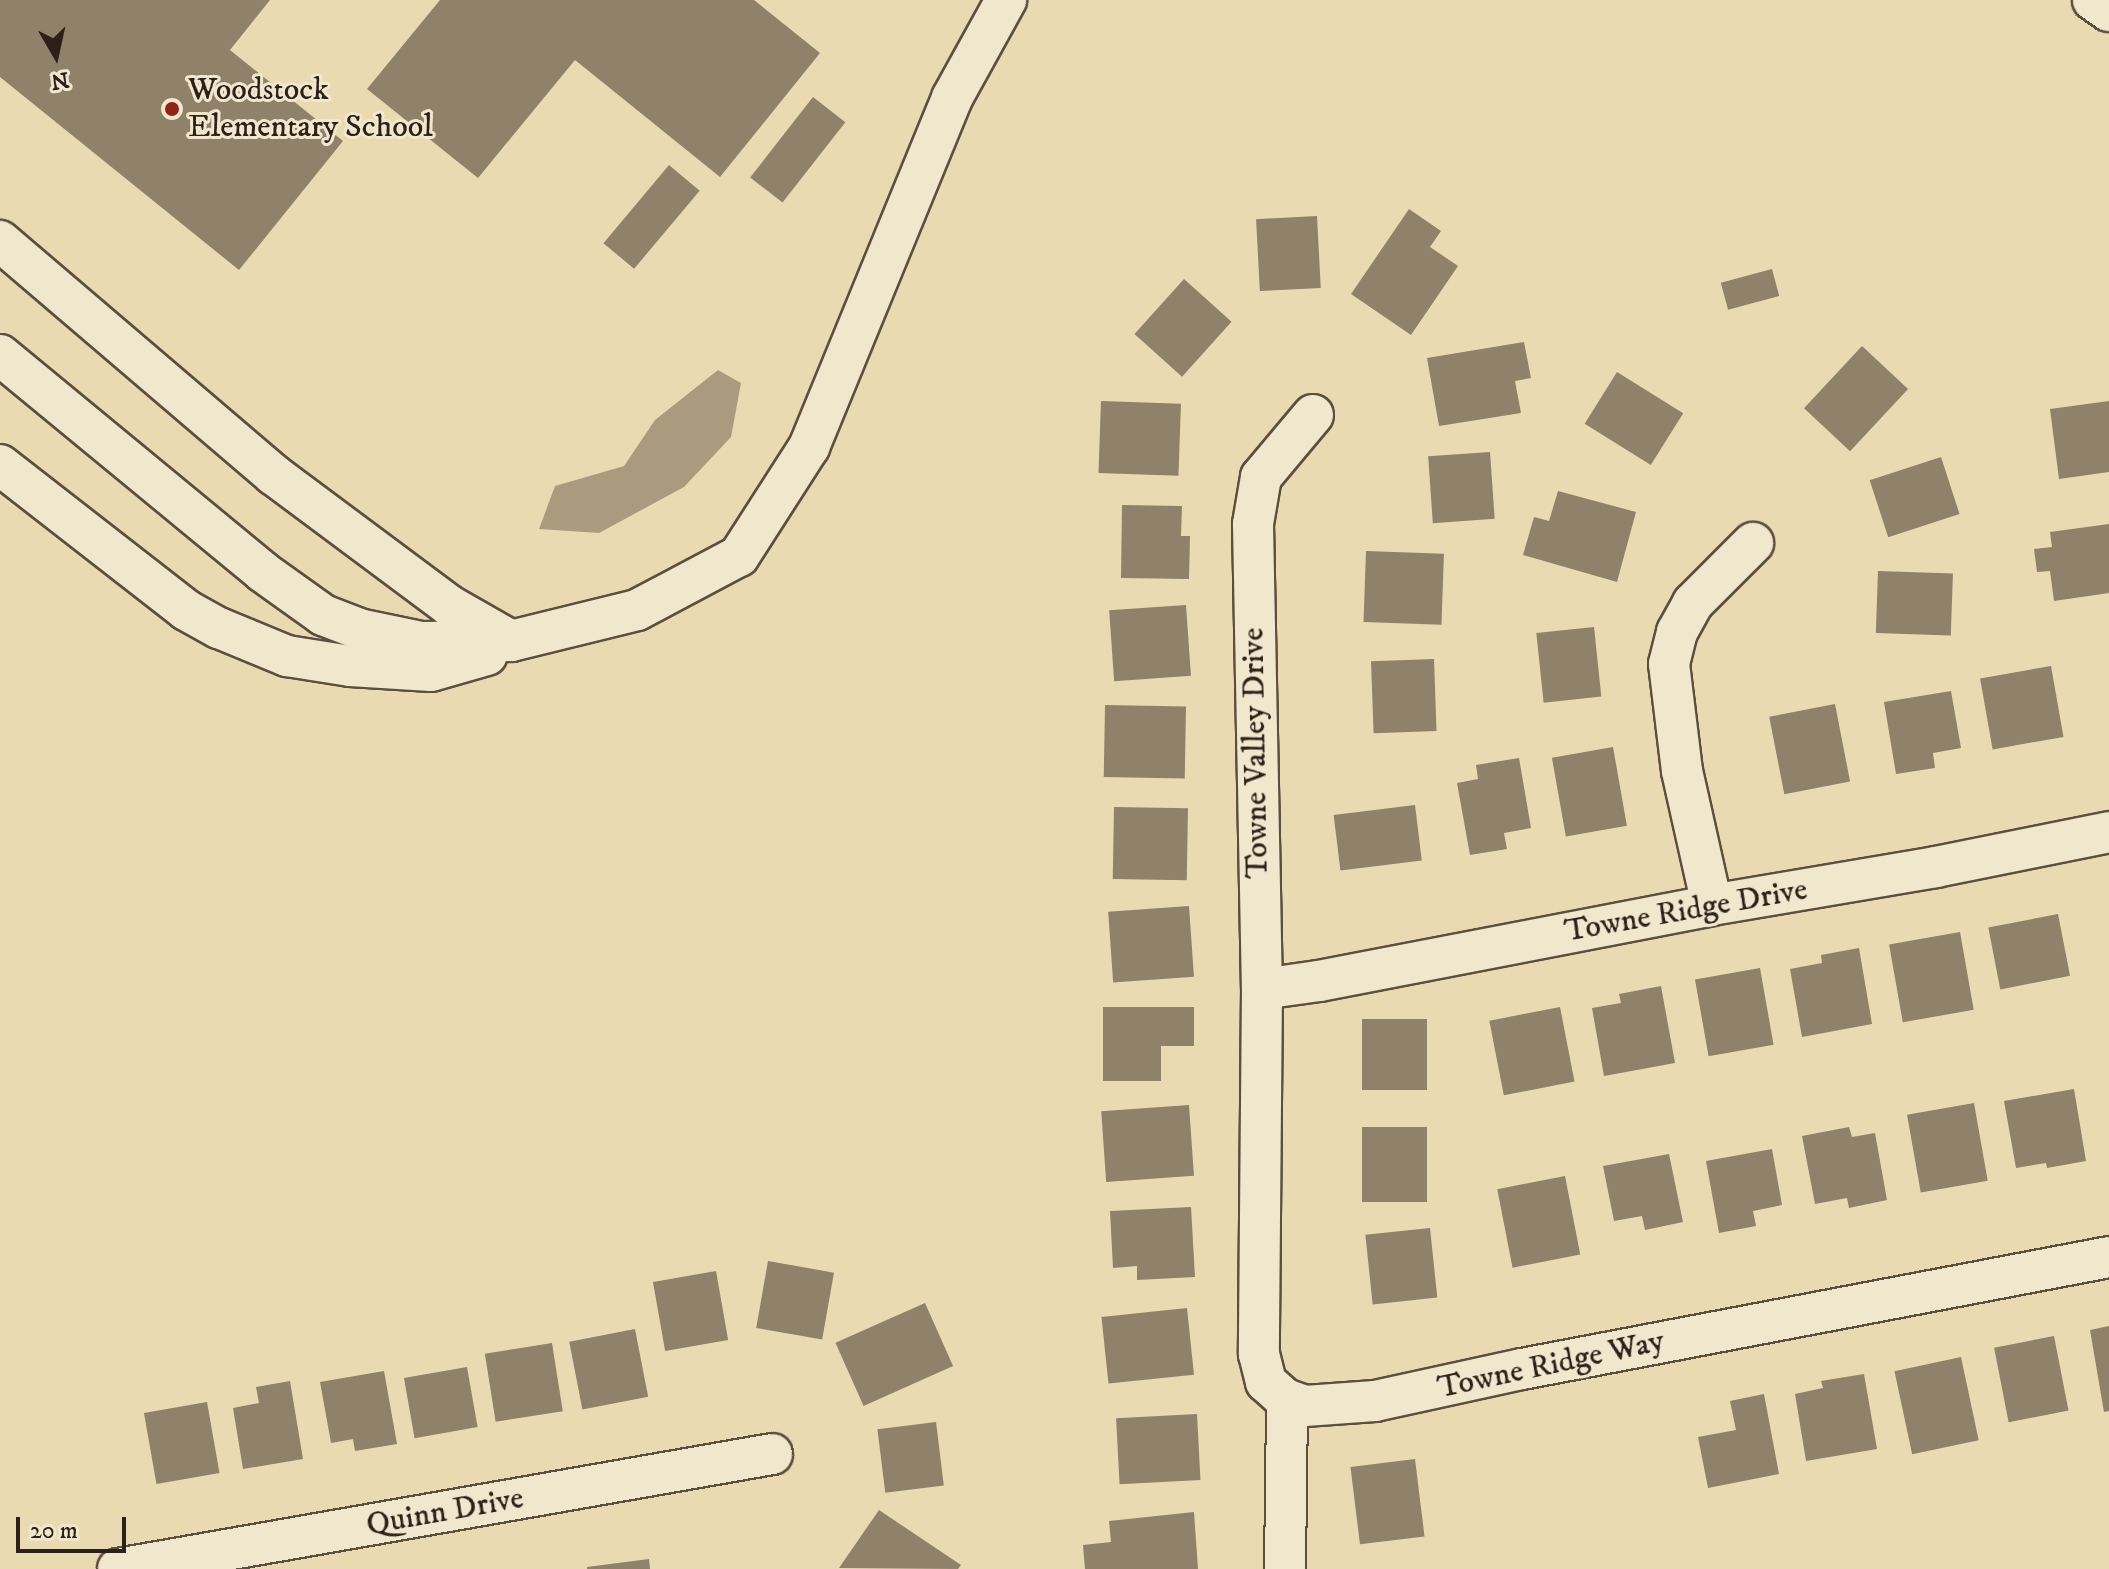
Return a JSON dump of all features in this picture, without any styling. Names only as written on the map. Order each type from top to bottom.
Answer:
[{"type":"street","points":[[0,355],[263,572],[323,615],[359,629],[422,642],[511,641],[637,610],[739,556],[809,447],[952,98],[1006,0]]},
{"type":"street","points":[[2093,0],[2109,11]]},
{"type":"street","points":[[0,241],[274,475],[450,606],[511,641]]},
{"type":"street","name":"Towne Valley Drive","points":[[1287,1400],[1266,1382],[1259,1354],[1262,989],[1253,524],[1261,477],[1313,415]]},
{"type":"street","points":[[0,465],[186,610],[219,628],[287,656],[350,666],[431,671],[485,657],[511,641]]},
{"type":"street","points":[[1712,905],[1682,771],[1669,664],[1677,632],[1693,603],[1753,543]]},
{"type":"street","name":"Towne Ridge Drive","points":[[1262,989],[1712,905],[1936,867],[2109,832]]},
{"type":"street","name":"Towne Ridge Way","points":[[1287,1400],[1305,1406],[1375,1401],[1522,1369],[2109,1257]]},
{"type":"street","points":[[1285,1569],[1287,1400]]},
{"type":"street","name":"Quinn Drive","points":[[118,1569],[772,1454]]},
{"type":"shaded area","points":[[718,370],[741,383],[731,437],[684,487],[599,533],[539,529],[555,486],[624,466],[655,420]]},
{"type":"building","name":"Woodstock Elementary School","points":[[0,0],[270,0],[230,50],[343,141],[239,270],[0,77]]},
{"type":"building","name":"Woodstock Elementary School","points":[[440,0],[754,0],[820,53],[720,177],[575,60],[478,178],[367,89]]},
{"type":"building","points":[[813,97],[845,122],[783,203],[750,177]]},
{"type":"building","points":[[669,165],[700,191],[634,269],[603,243]]},
{"type":"building","points":[[1409,209],[1441,231],[1430,247],[1458,266],[1411,335],[1351,294]]},
{"type":"building","points":[[1317,216],[1321,288],[1260,291],[1256,219]]},
{"type":"building","points":[[1772,269],[1779,296],[1728,310],[1721,283]]},
{"type":"building","points":[[1184,279],[1232,322],[1182,377],[1134,334]]},
{"type":"building","points":[[1524,342],[1531,378],[1515,381],[1521,413],[1439,426],[1427,358]]},
{"type":"building","points":[[1862,346],[1908,389],[1850,451],[1804,408]]},
{"type":"building","points":[[1617,372],[1683,413],[1651,465],[1585,424]]},
{"type":"building","points":[[1101,401],[1181,404],[1178,476],[1098,473]]},
{"type":"building","points":[[2109,401],[2109,472],[2059,479],[2050,409]]},
{"type":"building","points":[[1490,452],[1495,519],[1433,523],[1428,456]]},
{"type":"building","points":[[1941,457],[1960,514],[1888,537],[1870,480]]},
{"type":"building","points":[[1558,491],[1636,512],[1617,582],[1523,555],[1534,517],[1549,521]]},
{"type":"building","points":[[1122,505],[1182,506],[1181,536],[1190,536],[1189,579],[1121,578]]},
{"type":"building","points":[[2109,524],[2109,593],[2054,601],[2050,571],[2037,572],[2034,549],[2052,547],[2050,532]]},
{"type":"building","points":[[1366,551],[1444,554],[1441,625],[1364,622]]},
{"type":"building","points":[[1878,571],[1953,574],[1951,636],[1876,633]]},
{"type":"building","points":[[1186,605],[1191,676],[1114,681],[1109,610]]},
{"type":"building","points":[[1594,627],[1601,697],[1544,703],[1536,633]]},
{"type":"building","points":[[1434,659],[1437,731],[1374,733],[1371,661]]},
{"type":"building","points":[[2051,666],[2064,737],[1993,749],[1980,679]]},
{"type":"building","points":[[1951,691],[1961,748],[1933,753],[1935,768],[1896,774],[1884,702]]},
{"type":"building","points":[[1835,704],[1850,782],[1784,794],[1769,717]]},
{"type":"building","points":[[1105,705],[1186,706],[1185,778],[1104,777]]},
{"type":"building","points":[[1613,747],[1627,826],[1566,837],[1552,758]]},
{"type":"building","points":[[1519,758],[1531,828],[1504,833],[1507,849],[1470,855],[1457,783],[1478,779],[1476,765]]},
{"type":"building","points":[[1415,805],[1422,861],[1340,871],[1334,815]]},
{"type":"building","points":[[1114,807],[1188,808],[1187,880],[1113,879]]},
{"type":"building","points":[[1189,906],[1194,977],[1113,982],[1108,912]]},
{"type":"building","points":[[2058,914],[2070,976],[2000,989],[1988,928]]},
{"type":"building","points":[[1960,932],[1974,1010],[1903,1022],[1889,945]]},
{"type":"building","points":[[1859,948],[1872,1024],[1802,1037],[1790,969],[1822,963],[1821,955]]},
{"type":"building","points":[[1760,968],[1774,1045],[1709,1056],[1695,979]]},
{"type":"building","points":[[1661,986],[1675,1063],[1604,1076],[1592,1008],[1621,1003],[1619,994]]},
{"type":"building","points":[[1103,1007],[1194,1007],[1194,1046],[1161,1046],[1161,1081],[1103,1081]]},
{"type":"building","points":[[1560,1007],[1575,1082],[1504,1095],[1489,1021]]},
{"type":"building","points":[[1362,1019],[1427,1019],[1427,1090],[1362,1090]]},
{"type":"building","points":[[2074,1089],[2086,1161],[2047,1168],[2046,1163],[2016,1168],[2004,1101]]},
{"type":"building","points":[[1974,1103],[1988,1181],[1921,1193],[1907,1115]]},
{"type":"building","points":[[1189,1105],[1194,1176],[1106,1182],[1101,1111]]},
{"type":"building","points":[[1362,1127],[1427,1127],[1427,1202],[1362,1202]]},
{"type":"building","points":[[1849,1127],[1852,1137],[1875,1133],[1887,1200],[1849,1208],[1847,1198],[1815,1204],[1802,1136]]},
{"type":"building","points":[[1772,1149],[1782,1205],[1753,1211],[1756,1226],[1719,1233],[1706,1161]]},
{"type":"building","points":[[1669,1154],[1683,1222],[1645,1230],[1642,1216],[1614,1221],[1603,1166]]},
{"type":"building","points":[[1565,1176],[1580,1255],[1513,1268],[1497,1189]]},
{"type":"building","points":[[1191,1207],[1195,1277],[1137,1280],[1137,1266],[1113,1268],[1110,1211]]},
{"type":"building","points":[[1430,1228],[1437,1298],[1373,1304],[1365,1235]]},
{"type":"building","points":[[768,1261],[834,1273],[822,1340],[756,1328]]},
{"type":"building","points":[[716,1271],[728,1340],[665,1351],[653,1282]]},
{"type":"building","points":[[925,1303],[953,1366],[864,1406],[835,1343]]},
{"type":"building","points":[[1187,1308],[1194,1375],[1108,1384],[1101,1317]]},
{"type":"building","points":[[2109,1326],[2109,1411],[2104,1412],[2090,1330]]},
{"type":"building","points":[[635,1329],[648,1397],[582,1410],[569,1342]]},
{"type":"building","points":[[2054,1336],[2069,1411],[2009,1422],[1994,1348]]},
{"type":"building","points":[[552,1343],[563,1411],[496,1422],[485,1354]]},
{"type":"building","points":[[1961,1357],[1979,1440],[1912,1454],[1894,1371]]},
{"type":"building","points":[[467,1367],[478,1427],[415,1438],[404,1378]]},
{"type":"building","points":[[384,1371],[397,1444],[355,1451],[353,1439],[331,1443],[320,1382]]},
{"type":"building","points":[[1864,1374],[1877,1449],[1806,1461],[1795,1394],[1823,1388],[1821,1381]]},
{"type":"building","points":[[290,1381],[303,1459],[243,1469],[233,1408],[259,1403],[256,1387]]},
{"type":"building","points":[[1764,1394],[1779,1474],[1708,1488],[1698,1437],[1736,1430],[1730,1401]]},
{"type":"building","points":[[207,1402],[220,1473],[156,1484],[144,1413]]},
{"type":"building","points":[[1197,1414],[1200,1480],[1120,1484],[1116,1418]]},
{"type":"building","points":[[936,1422],[944,1486],[885,1493],[877,1429]]},
{"type":"building","points":[[1415,1459],[1425,1536],[1360,1544],[1350,1467]]},
{"type":"building","points":[[879,1510],[961,1565],[958,1569],[839,1568]]},
{"type":"building","points":[[1194,1512],[1198,1569],[1085,1569],[1083,1545],[1111,1542],[1109,1521]]},
{"type":"building","points":[[649,1559],[650,1569],[587,1569],[587,1567]]},
{"type":"place","name":"Woodstock Elementary School","points":[[172,109]]}]
